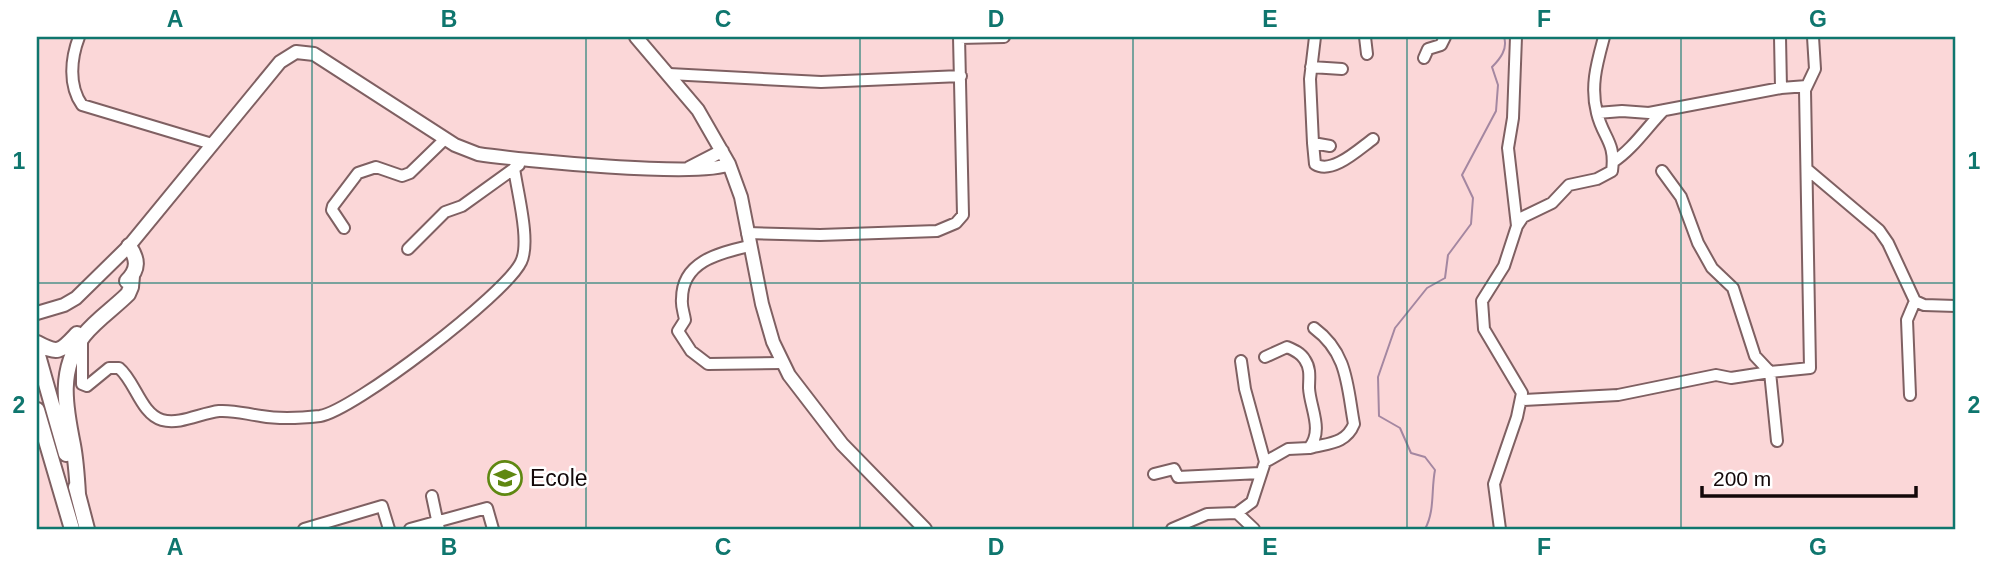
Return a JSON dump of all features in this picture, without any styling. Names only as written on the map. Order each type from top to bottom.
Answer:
[{"type":"highway","points":[[78,494],[65,398],[65,379],[69,361],[82,338],[128,293],[137,261],[129,246]]},
{"type":"highway","points":[[37,342],[53,351],[64,348],[132,276]]},
{"type":"highway","points":[[37,352],[87,529]]},
{"type":"highway","points":[[37,410],[72,529]]},
{"type":"main road","points":[[636,37],[669,74],[708,126],[729,164],[741,197],[762,304],[782,363],[797,388],[842,444],[925,529]]},
{"type":"main road","points":[[37,313],[70,302],[82,294],[129,246],[280,62],[290,55],[302,52],[319,57],[445,139],[478,154],[689,169],[703,165],[722,151]]},
{"type":"main road","points":[[703,165],[708,126]]},
{"type":"main road","points":[[703,165],[719,168],[729,164]]},
{"type":"main road","points":[[703,165],[734,179]]},
{"type":"street","points":[[79,37],[73,53],[73,79],[76,96],[82,104],[212,144]]},
{"type":"street","points":[[782,363],[708,364],[691,351],[678,331],[685,320],[681,298],[683,286],[695,267],[748,239],[937,230],[956,223],[963,215],[959,37],[1004,37]]},
{"type":"street","points":[[1315,37],[1310,79],[1315,164],[1324,167],[1334,165],[1373,139]]},
{"type":"street","points":[[1365,37],[1367,54]]},
{"type":"street","points":[[1424,58],[1429,49],[1441,45],[1445,37]]},
{"type":"street","points":[[1516,37],[1513,118],[1508,148],[1517,226]]},
{"type":"street","points":[[1500,529],[1494,484],[1522,400],[1518,383],[1484,329],[1482,302],[1504,265],[1517,226],[1523,217],[1552,203],[1569,186],[1597,179],[1612,171],[1614,154],[1597,113],[1593,76],[1604,37]]},
{"type":"street","points":[[1780,37],[1781,88]]},
{"type":"street","points":[[1522,400],[1618,395],[1716,375],[1731,378],[1810,368],[1807,86],[1815,69],[1813,37]]},
{"type":"street","points":[[1311,67],[1342,69]]},
{"type":"street","points":[[669,74],[821,82],[961,76]]},
{"type":"street","points":[[1597,113],[1649,113],[1781,88],[1807,86]]},
{"type":"street","points":[[1613,162],[1631,148],[1641,133],[1664,110]]},
{"type":"street","points":[[344,228],[331,210],[358,173],[376,167],[402,176],[410,173],[445,139]]},
{"type":"street","points":[[1313,144],[1330,146]]},
{"type":"street","points":[[408,249],[445,212],[462,206],[527,159]]},
{"type":"street","points":[[82,338],[82,384],[89,385],[109,368],[119,368],[152,414],[162,420],[178,420],[234,410],[264,417],[322,416],[366,392],[476,312],[519,266],[524,246],[514,168]]},
{"type":"street","points":[[1808,170],[1879,230],[1888,243],[1915,301],[1956,306]]},
{"type":"street","points":[[1662,171],[1681,197],[1698,243],[1712,268],[1733,288],[1755,356],[1770,372],[1777,442]]},
{"type":"street","points":[[1910,395],[1907,320],[1915,301]]},
{"type":"street","points":[[1154,474],[1174,469],[1178,477],[1262,468],[1288,449],[1336,444],[1351,431],[1354,424],[1338,351],[1314,328]]},
{"type":"street","points":[[1265,357],[1287,346],[1307,361],[1316,424],[1314,442],[1309,448]]},
{"type":"street","points":[[1172,529],[1207,514],[1237,513],[1252,502],[1262,468],[1241,361]]},
{"type":"street","points":[[432,496],[438,525]]},
{"type":"street","points":[[304,529],[382,506],[388,529]]},
{"type":"street","points":[[410,529],[438,525],[487,508],[493,529]]},
{"type":"street","points":[[1237,513],[1254,529]]},
{"type":"waterway","points":[[1425,529],[1432,508],[1435,470],[1425,457],[1411,453],[1400,428],[1379,416],[1378,377],[1395,328],[1427,288],[1445,278],[1448,255],[1471,224],[1473,198],[1462,175],[1496,111],[1498,85],[1492,67],[1504,50],[1504,37]]},
{"type":"place","name":"Ecole","points":[[505,478]]}]
